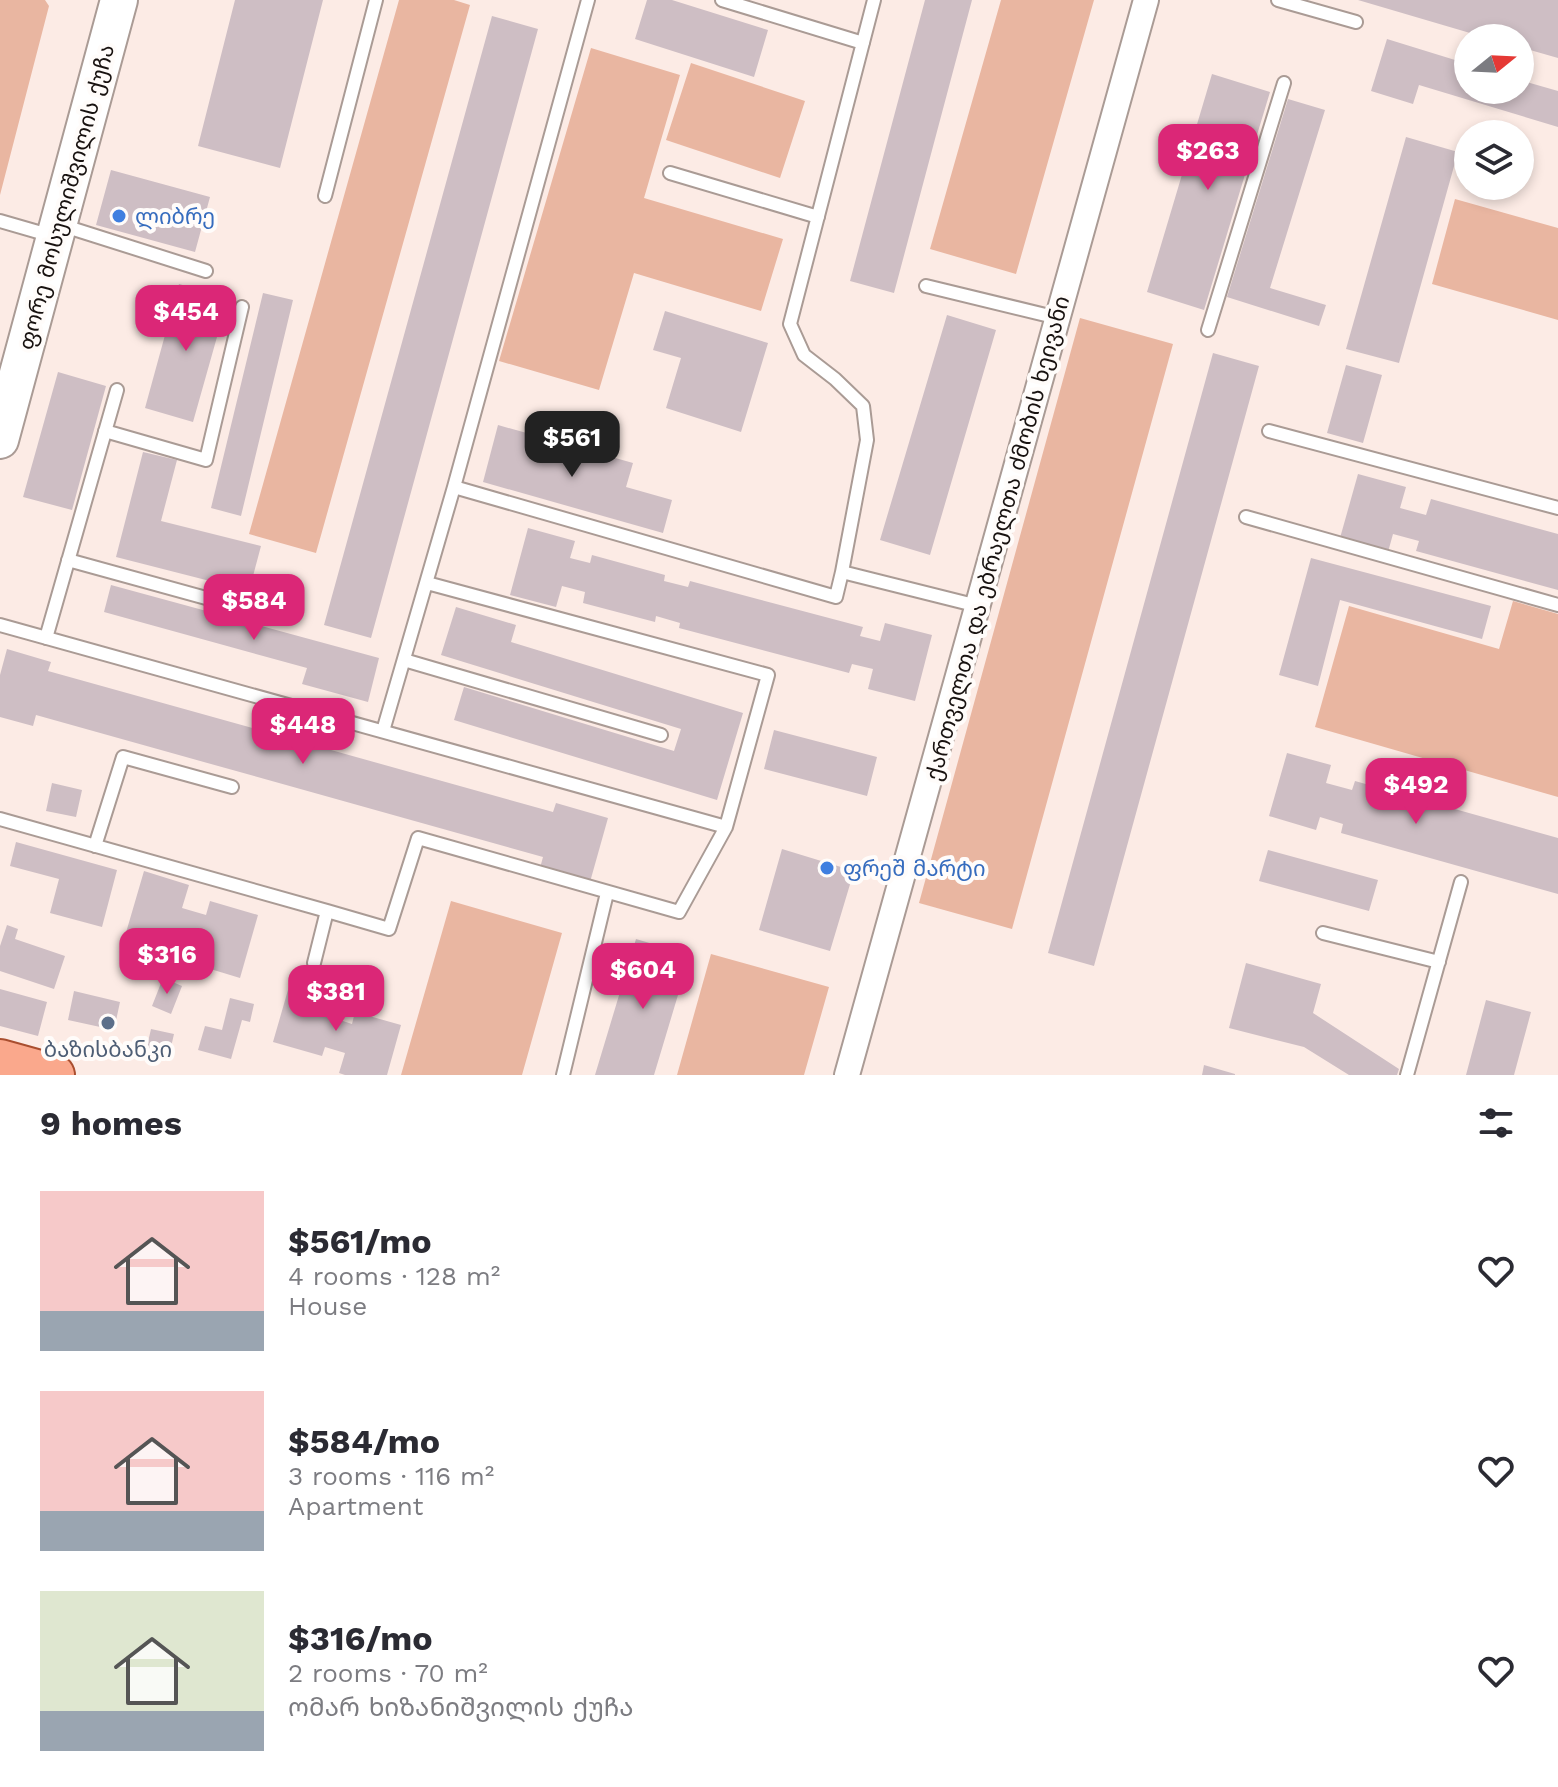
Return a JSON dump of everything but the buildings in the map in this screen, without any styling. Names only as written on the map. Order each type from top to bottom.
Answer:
[{"type":"main road","points":[[0,1060],[54,1075]]},
{"type":"street","name":"ფორე მოსულიშვილის ქუჩა","points":[[0,440],[16,359],[56,231],[119,0]]},
{"type":"street","name":"ქართველთა და ებრაელთა ძმობის ხეივანი","points":[[847,1075],[1146,0]]},
{"type":"lane","points":[[325,196],[376,0]]},
{"type":"lane","points":[[383,731],[454,487],[588,0]]},
{"type":"lane","points":[[722,0],[863,43]]},
{"type":"lane","points":[[454,487],[836,597],[867,440],[863,406],[804,355],[790,324],[874,0]]},
{"type":"lane","points":[[1278,0],[1356,22]]},
{"type":"lane","points":[[1208,330],[1284,83]]},
{"type":"lane","points":[[670,173],[818,217]]},
{"type":"lane","points":[[0,221],[56,231],[206,271]]},
{"type":"lane","points":[[926,286],[1058,318]]},
{"type":"lane","points":[[105,431],[206,460],[242,307]]},
{"type":"lane","points":[[46,638],[117,390]]},
{"type":"lane","points":[[1269,431],[1558,508]]},
{"type":"lane","points":[[1246,517],[1558,605]]},
{"type":"lane","points":[[68,560],[264,614]]},
{"type":"lane","points":[[842,572],[978,606]]},
{"type":"lane","points":[[0,819],[389,929],[418,838],[679,912],[726,827],[768,675],[427,583]]},
{"type":"lane","points":[[0,625],[726,827]]},
{"type":"lane","points":[[404,660],[661,735]]},
{"type":"lane","points":[[95,846],[123,757],[232,787]]},
{"type":"lane","points":[[1407,1075],[1461,882]]},
{"type":"lane","points":[[563,1075],[607,893]]},
{"type":"lane","points":[[314,963],[327,911]]},
{"type":"lane","points":[[1323,933],[1439,962]]},
{"type":"shaded area","points":[[0,0],[45,0],[49,6],[0,195]]},
{"type":"shaded area","points":[[399,0],[454,0],[470,5],[316,553],[249,534]]},
{"type":"shaded area","points":[[1001,0],[1094,0],[1016,274],[930,249]]},
{"type":"shaded area","points":[[591,48],[680,75],[644,198],[783,239],[761,311],[634,273],[599,390],[499,361]]},
{"type":"shaded area","points":[[691,63],[805,101],[780,178],[666,140]]},
{"type":"shaded area","points":[[1455,200],[1558,228],[1558,320],[1432,284]]},
{"type":"shaded area","points":[[1080,318],[1173,344],[1012,929],[919,903]]},
{"type":"shaded area","points":[[1513,601],[1558,614],[1558,797],[1315,727],[1349,606],[1499,649]]},
{"type":"shaded area","points":[[451,901],[562,933],[522,1075],[401,1075]]},
{"type":"shaded area","points":[[711,954],[829,987],[804,1075],[677,1075]]},
{"type":"place","name":"ლიბრე","points":[[119,216]]},
{"type":"place","name":"ფრეშ მარტი","points":[[827,868]]},
{"type":"place","name":"ბაზისბანკი","points":[[108,1023]]}]
